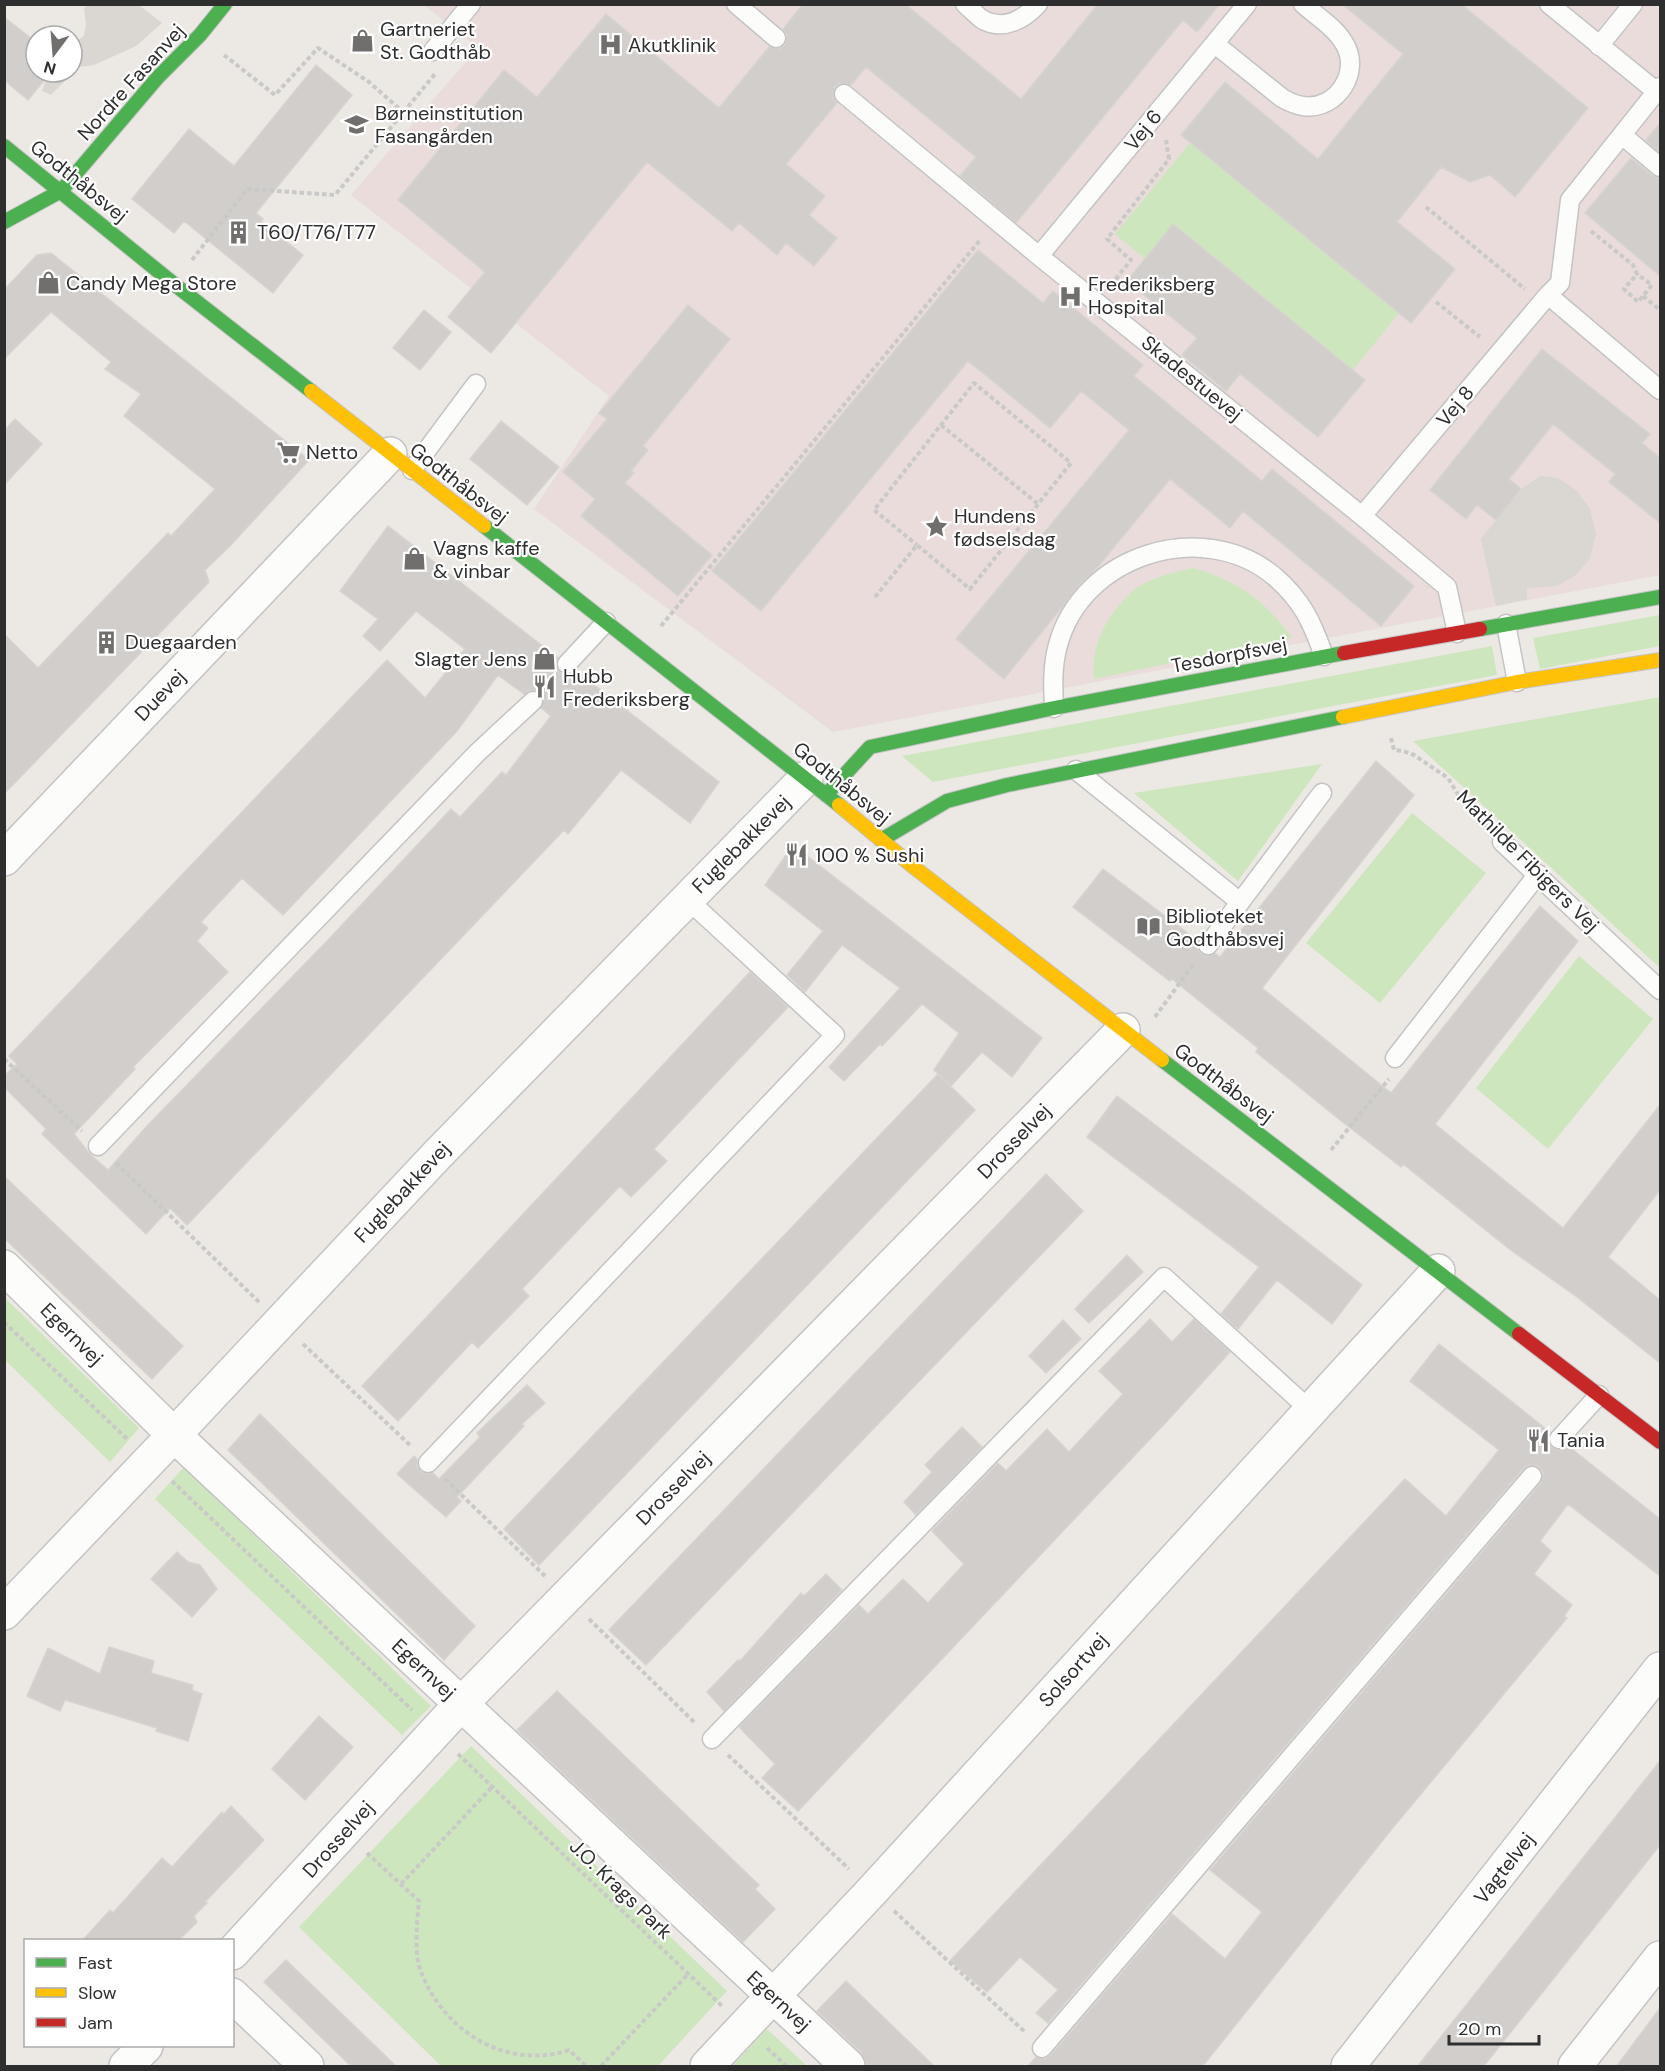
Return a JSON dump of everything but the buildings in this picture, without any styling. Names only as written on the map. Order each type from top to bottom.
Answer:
[{"type":"street","name":"Nordre Fasanvej","points":[[4,222],[61,191],[158,77],[200,35],[225,4]]},
{"type":"street","name":"Godthåbsvej","points":[[4,146],[174,284],[816,786],[1130,1036],[1660,1442]]},
{"type":"street","name":"Duevej","points":[[4,859],[401,462]]},
{"type":"street","name":"Tesdorpfsvej","points":[[816,786],[870,747],[1054,708],[1324,656],[1660,597]]},
{"type":"street","points":[[881,840],[947,801],[1007,785],[1517,682],[1660,660]]},
{"type":"street","name":"Fuglebakkevej","points":[[4,1613],[438,1154],[687,898],[816,786]]},
{"type":"street","name":"Drosselvej","points":[[234,1951],[461,1704],[1130,1036]]},
{"type":"street","name":"Egernvej","points":[[4,1267],[174,1435],[848,2067]]},
{"type":"street","name":"Solsortvej","points":[[706,2067],[872,1891],[1438,1271]]},
{"type":"street","name":"Vagtelvej","points":[[1357,2063],[1660,1672]]},
{"type":"street","points":[[1575,2067],[1660,1958]]},
{"type":"street","points":[[234,1997],[307,2067]]},
{"type":"street","points":[[126,2067],[145,2047]]},
{"type":"lane","points":[[433,51],[471,4]]},
{"type":"lane","points":[[736,4],[776,38]]},
{"type":"lane","points":[[965,4],[984,21],[1006,25],[1026,17],[1038,4]]},
{"type":"lane","name":"Vej 6","points":[[1040,256],[1247,4]]},
{"type":"lane","points":[[1215,44],[1282,98],[1293,104],[1305,107],[1318,106],[1329,101],[1347,82],[1351,69],[1350,55],[1344,42],[1335,32],[1303,4]]},
{"type":"lane","points":[[1549,4],[1599,46],[1659,90]]},
{"type":"lane","points":[[1599,46],[1633,4]]},
{"type":"lane","name":"Vej 8","points":[[1362,516],[1560,283],[1570,200],[1659,90]]},
{"type":"lane","name":"Skadestuevej","points":[[844,94],[996,221],[1447,587],[1457,633]]},
{"type":"lane","points":[[1622,135],[1660,167]]},
{"type":"lane","points":[[1548,296],[1658,382]]},
{"type":"lane","points":[[401,462],[476,384]]},
{"type":"lane","points":[[1054,708],[1052,676],[1058,644],[1071,614],[1092,588],[1117,567],[1147,554],[1179,547],[1212,549],[1244,558],[1272,575],[1296,597],[1314,625],[1324,656]]},
{"type":"lane","points":[[567,664],[606,622]]},
{"type":"lane","points":[[1506,624],[1517,682]]},
{"type":"lane","points":[[98,1146],[477,753],[533,701]]},
{"type":"lane","points":[[1076,770],[1240,902]]},
{"type":"lane","points":[[1208,945],[1322,793]]},
{"type":"lane","name":"Mathilde Fibigers Vej","points":[[1502,842],[1660,990]]},
{"type":"lane","points":[[1395,1058],[1538,874]]},
{"type":"lane","points":[[428,1463],[835,1035],[687,898]]},
{"type":"lane","points":[[712,1740],[1164,1277],[1310,1410]]},
{"type":"lane","points":[[1559,1439],[1599,1395]]},
{"type":"lane","points":[[1042,2048],[1532,1476]]},
{"type":"path","points":[[200,35],[275,95],[318,48],[369,82],[404,112]]},
{"type":"path","points":[[174,284],[247,189],[335,195],[445,61],[433,51]]},
{"type":"path","points":[[1098,302],[1131,260],[1107,239],[1169,159],[1160,109]]},
{"type":"path","points":[[1426,207],[1530,294],[1548,296]]},
{"type":"path","points":[[1568,212],[1633,265],[1637,274],[1652,285],[1638,302],[1624,290],[1637,274]]},
{"type":"path","points":[[642,650],[996,221]]},
{"type":"path","points":[[1643,296],[1660,310]]},
{"type":"path","points":[[1436,302],[1500,352]]},
{"type":"path","points":[[974,382],[1071,463],[1038,504],[970,589],[874,510],[974,382]]},
{"type":"path","points":[[941,425],[1038,504]]},
{"type":"path","points":[[875,597],[917,545]]},
{"type":"path","name":"Mathilde Fibigers Vej","points":[[1382,708],[1394,750],[1414,755],[1448,778],[1463,803],[1502,842]]},
{"type":"path","points":[[1130,1036],[1208,945]]},
{"type":"path","points":[[4,1059],[98,1146],[428,1463],[712,1740],[1042,2048]]},
{"type":"path","points":[[1312,1174],[1373,1098]]},
{"type":"path","name":"J.O. Krags Park","points":[[4,1322],[786,2067]]},
{"type":"path","points":[[401,1884],[492,1787]]},
{"type":"path","points":[[345,1832],[419,1901],[416,1929],[420,1968],[441,2009],[469,2037],[501,2051],[526,2056],[557,2055],[569,2050],[586,2067]]},
{"type":"path","points":[[601,2067],[688,1973]]},
{"type":"shaded area","points":[[86,5],[139,5],[162,23],[136,46],[94,65],[84,66],[86,23],[84,10]]},
{"type":"shaded area","name":"Frederiksberg Hospital","points":[[424,5],[1660,5],[1660,575],[833,732],[534,509],[609,396],[351,195],[478,48]]},
{"type":"shaded area","points":[[45,84],[62,84],[51,95],[42,91]]},
{"type":"shaded area","points":[[1540,476],[1558,478],[1576,490],[1590,509],[1596,534],[1590,558],[1576,575],[1557,586],[1527,588],[1527,599],[1496,606],[1481,539],[1521,489]]},
{"type":"green space","points":[[1190,143],[1399,313],[1353,370],[1174,224],[1145,259],[1115,234]]},
{"type":"green space","points":[[1194,568],[1224,579],[1261,602],[1292,638],[1094,679],[1094,657],[1100,637],[1109,619],[1122,602],[1136,588],[1150,581]]},
{"type":"green space","points":[[1660,615],[1660,646],[1540,669],[1533,638]]},
{"type":"green space","points":[[1492,646],[1497,675],[933,782],[902,756]]},
{"type":"green space","points":[[1660,697],[1660,968],[1413,741]]},
{"type":"green space","points":[[1322,764],[1238,881],[1134,793]]},
{"type":"green space","points":[[1412,813],[1486,873],[1380,1003],[1306,943]]},
{"type":"green space","points":[[1579,956],[1653,1019],[1548,1149],[1476,1088]]},
{"type":"green space","points":[[4,1297],[139,1428],[110,1462],[5,1360]]},
{"type":"green space","points":[[184,1467],[431,1706],[402,1735],[155,1499]]},
{"type":"green space","points":[[471,1746],[727,1991],[658,2066],[441,2066],[299,1927]]},
{"type":"green space","points":[[767,2029],[807,2066],[732,2066]]},
{"type":"traffic: fast","points":[[4,222],[61,191],[158,77],[200,35],[225,4]]},
{"type":"traffic: fast","points":[[4,146],[174,284],[311,391]]},
{"type":"traffic: fast","points":[[484,526],[839,805]]},
{"type":"traffic: fast","points":[[1480,629],[1660,597]]},
{"type":"traffic: fast","points":[[826,795],[870,747],[1054,708],[1344,653]]},
{"type":"traffic: fast","points":[[881,840],[947,801],[1007,785],[1343,717]]},
{"type":"traffic: fast","points":[[1162,1060],[1519,1334]]},
{"type":"traffic: slow","points":[[311,391],[484,526]]},
{"type":"traffic: slow","points":[[1343,717],[1517,682],[1660,660]]},
{"type":"traffic: slow","points":[[839,805],[915,868],[1162,1060]]},
{"type":"traffic: jam","points":[[1344,653],[1480,629]]},
{"type":"traffic: jam","points":[[1519,1334],[1660,1442]]},
{"type":"place","name":"Gartneriet St. Godthåb","points":[[362,41]]},
{"type":"place","name":"Akutklinik","points":[[610,45]]},
{"type":"place","name":"Børneinstitution Fasangården","points":[[357,125]]},
{"type":"place","name":"T60/T76/T77","points":[[239,232]]},
{"type":"place","name":"Candy Mega Store","points":[[48,283]]},
{"type":"place","name":"Frederiksberg Hospital","points":[[1070,296]]},
{"type":"place","name":"Netto","points":[[288,452]]},
{"type":"place","name":"Hundens fødselsdag","points":[[936,527]]},
{"type":"place","name":"Vagns kaffe & vinbar","points":[[415,559]]},
{"type":"place","name":"Duegaarden","points":[[107,642]]},
{"type":"place","name":"Slagter Jens","points":[[545,659]]},
{"type":"place","name":"Hubb Frederiksberg","points":[[545,687]]},
{"type":"place","name":"100 % Sushi","points":[[797,855]]},
{"type":"place","name":"Biblioteket Godthåbsvej","points":[[1148,927]]},
{"type":"place","name":"Tania","points":[[1539,1440]]}]
